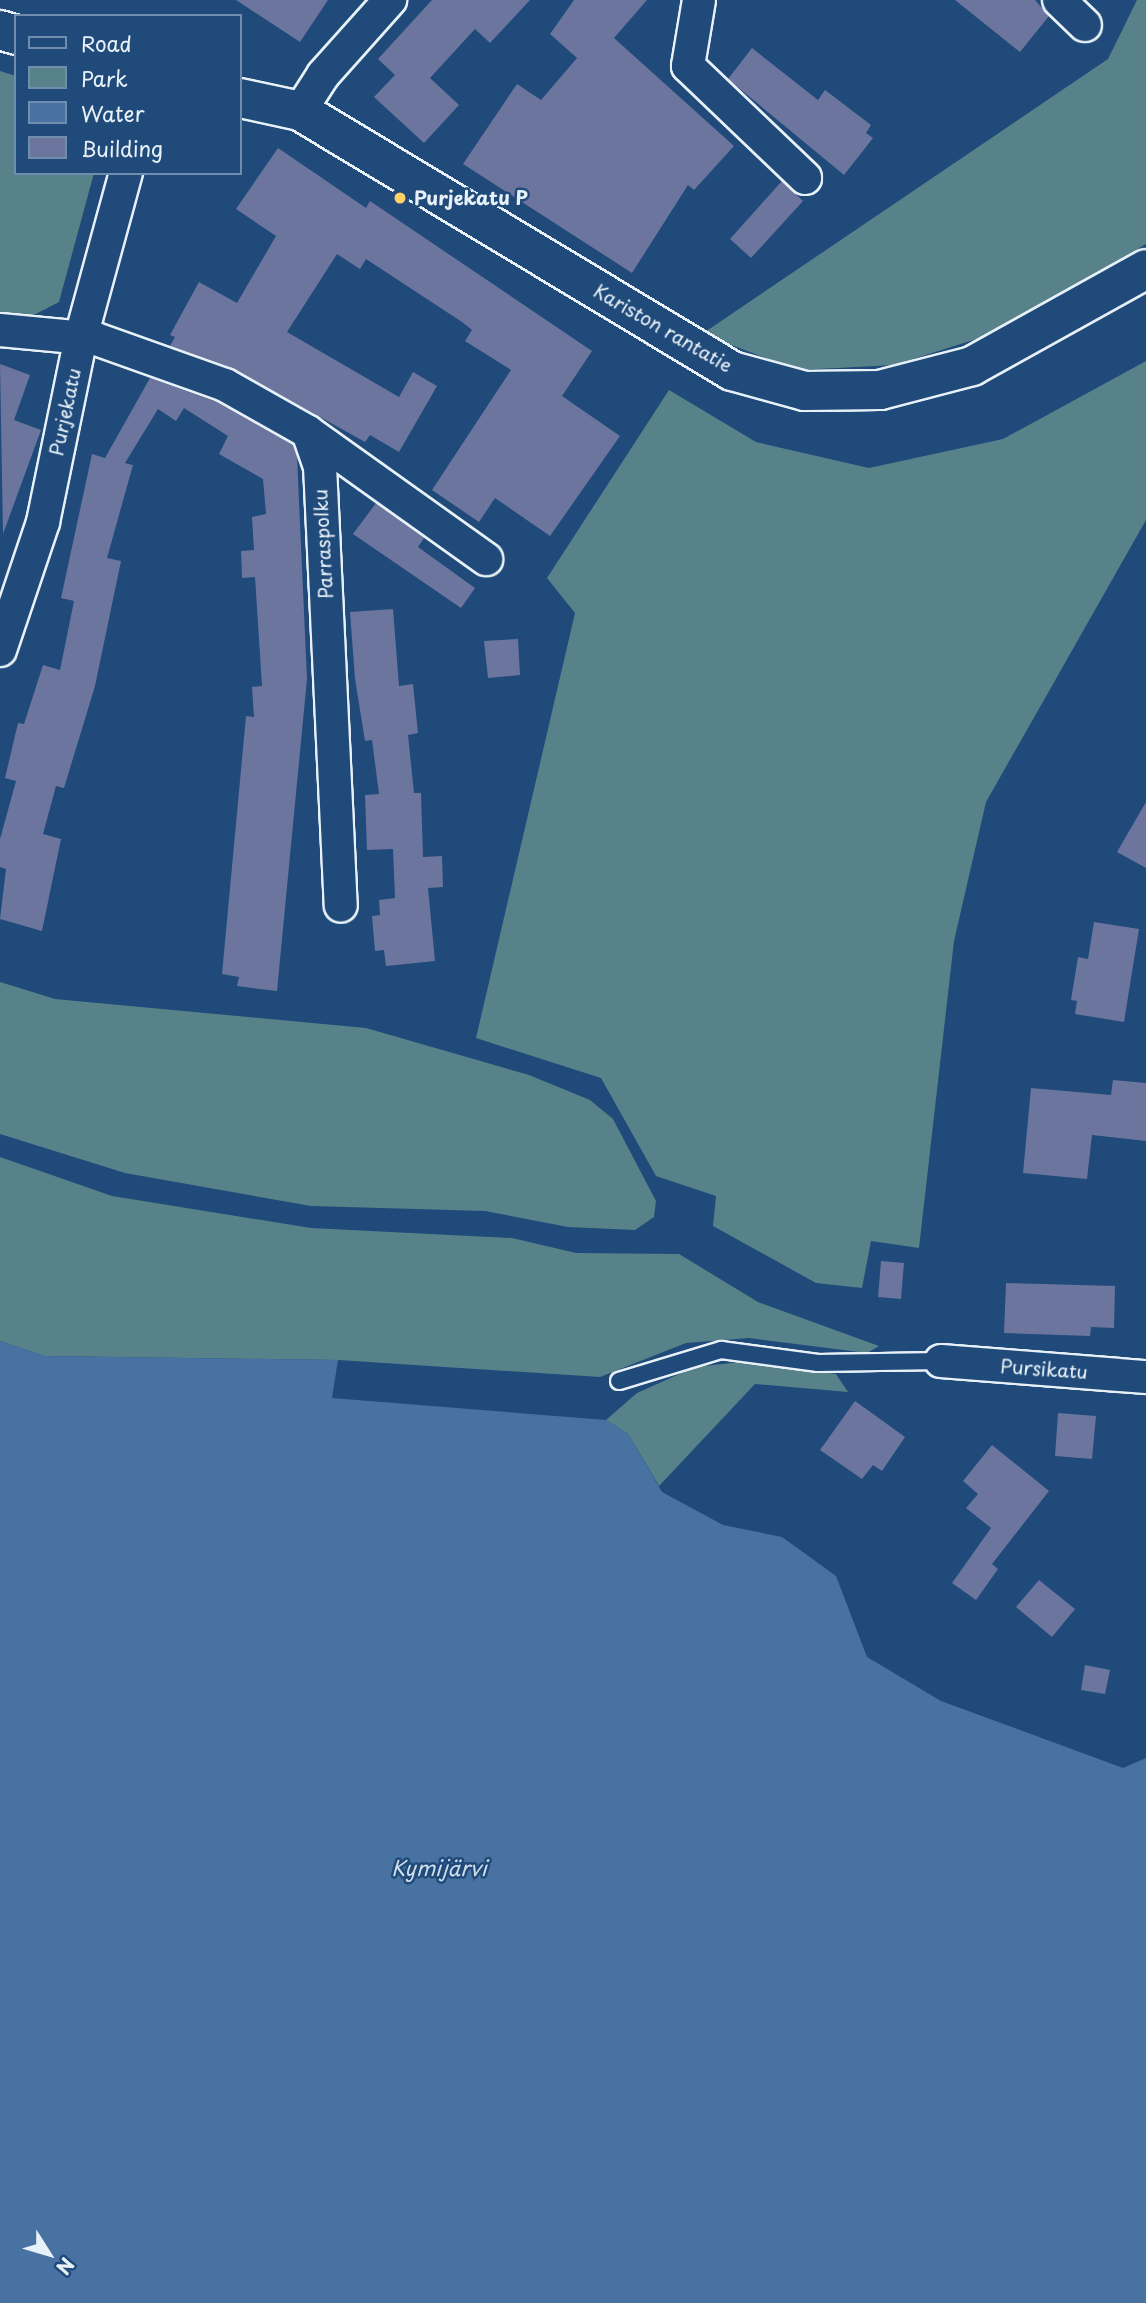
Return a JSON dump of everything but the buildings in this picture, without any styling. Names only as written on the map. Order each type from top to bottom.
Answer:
[{"type":"street","points":[[300,111],[323,75],[390,0]]},
{"type":"street","points":[[699,0],[688,66],[806,178]]},
{"type":"street","points":[[1059,0],[1085,25]]},
{"type":"street","name":"Kariston rantatie","points":[[242,98],[300,111],[732,371],[804,391],[880,390],[972,366],[1146,269]]},
{"type":"street","name":"Purjekatu","points":[[0,650],[43,522],[81,337],[125,175]]},
{"type":"street","points":[[0,330],[81,337],[225,385],[308,432],[486,559]]},
{"type":"street","name":"Parraspolku","points":[[308,432],[320,466],[341,905]]},
{"type":"street","name":"Pursikatu","points":[[941,1361],[1146,1377]]},
{"type":"lane","points":[[619,1381],[721,1350],[818,1363],[941,1361]]},
{"type":"green space","points":[[1137,0],[1146,0],[1146,244],[986,336],[894,365],[798,370],[702,334],[1108,59]]},
{"type":"green space","points":[[0,71],[14,75],[14,175],[93,175],[59,302],[28,318],[0,313]]},
{"type":"green space","points":[[1146,361],[1146,520],[986,802],[954,941],[919,1248],[871,1241],[862,1288],[816,1283],[713,1226],[716,1196],[656,1176],[601,1078],[476,1038],[575,613],[547,578],[669,390],[756,442],[869,468],[1003,439]]},
{"type":"green space","points":[[0,982],[55,999],[366,1028],[529,1075],[590,1100],[613,1119],[656,1201],[654,1217],[635,1230],[568,1227],[485,1211],[311,1206],[125,1173],[0,1134]]},
{"type":"green space","points":[[0,1157],[112,1196],[311,1228],[512,1238],[576,1253],[679,1254],[758,1302],[879,1346],[867,1353],[749,1338],[686,1343],[600,1377],[338,1360],[44,1356],[0,1341]]},
{"type":"green space","points":[[750,1361],[836,1374],[848,1392],[755,1384],[659,1486],[628,1434],[606,1420],[637,1393],[695,1367]]},
{"type":"water","name":"Kymijärvi","points":[[0,1341],[44,1356],[338,1360],[332,1398],[606,1420],[628,1434],[662,1492],[723,1525],[782,1537],[836,1576],[867,1657],[941,1701],[1123,1768],[1146,1758],[1146,2303],[0,2303]]},
{"type":"place","name":"Purjekatu P","points":[[400,198]]}]
